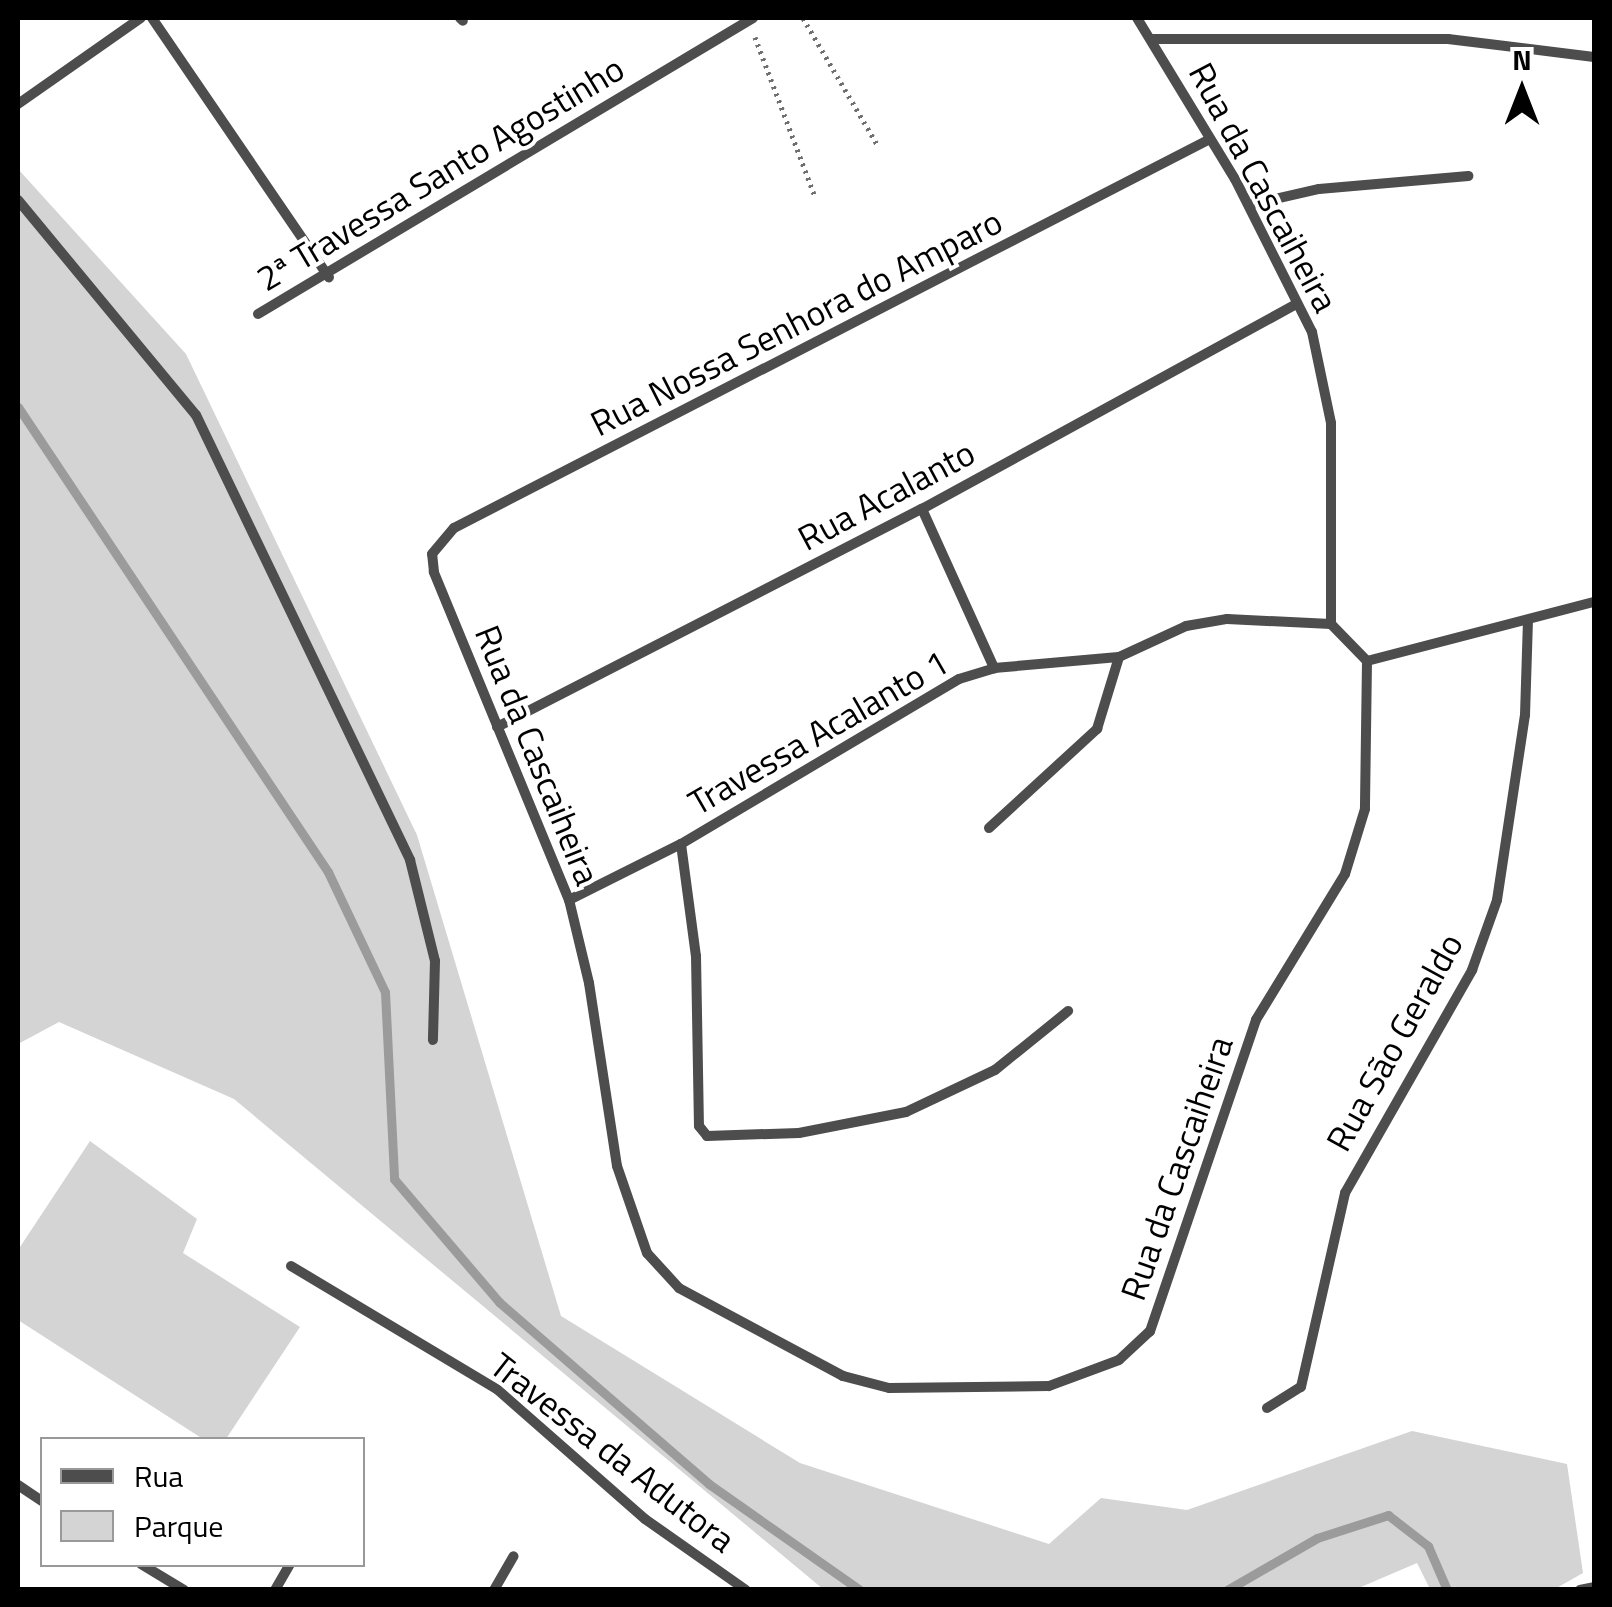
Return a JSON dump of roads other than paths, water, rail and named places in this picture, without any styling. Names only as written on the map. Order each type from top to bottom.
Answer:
[{"type":"street","points":[[18,104],[140,18]]},
{"type":"street","points":[[152,18],[329,277]]},
{"type":"street","name":"Rua da Cascaiheira","points":[[1137,18],[1249,205],[1312,332],[1331,423],[1331,624]]},
{"type":"street","name":"2ª Travessa Santo Agostinho","points":[[258,314],[329,277],[751,19]]},
{"type":"street","points":[[1153,39],[1448,39],[1594,56]]},
{"type":"street","name":"Rua Nossa Senhora do Amparo","points":[[434,572],[436,542],[454,528],[1210,138]]},
{"type":"street","points":[[1249,205],[1319,190],[1468,176]]},
{"type":"street","points":[[18,200],[196,415],[410,860],[434,961],[432,1040]]},
{"type":"street","name":"Rua Acalanto","points":[[496,727],[922,509],[1296,304]]},
{"type":"street","name":"Travessa Acalanto 1","points":[[569,900],[680,844],[926,696],[994,668],[922,509]]},
{"type":"street","name":"Rua da Cascaiheira","points":[[434,572],[569,900],[630,1213],[647,1253],[678,1288],[843,1376],[889,1388],[1048,1386],[1088,1376],[1119,1360],[1150,1331],[1256,1020],[1346,874],[1365,809],[1367,661]]},
{"type":"street","points":[[994,668],[1119,657],[1186,626],[1227,619],[1331,624],[1367,661],[1594,602]]},
{"type":"street","name":"Rua São Geraldo","points":[[1267,1408],[1301,1387],[1346,1193],[1472,970],[1497,900],[1525,715],[1528,622]]},
{"type":"street","points":[[988,828],[1098,729],[1119,657]]},
{"type":"street","points":[[680,844],[696,956],[699,1126],[707,1136],[799,1133],[906,1112],[994,1070],[1068,1011]]},
{"type":"street","name":"Travessa da Adutora","points":[[291,1266],[498,1390],[645,1519],[746,1590]]},
{"type":"street","points":[[18,1484],[40,1500]]},
{"type":"street","points":[[494,1590],[514,1556]]},
{"type":"street","points":[[146,1567],[184,1590]]},
{"type":"street","points":[[275,1590],[288,1567]]},
{"type":"street","points":[[1580,1590],[1594,1587]]},
{"type":"waterway","points":[[18,407],[328,872],[385,992],[394,1179],[499,1302],[709,1484],[860,1590]]},
{"type":"waterway","points":[[1227,1590],[1317,1538],[1388,1515],[1428,1546],[1447,1590]]}]
